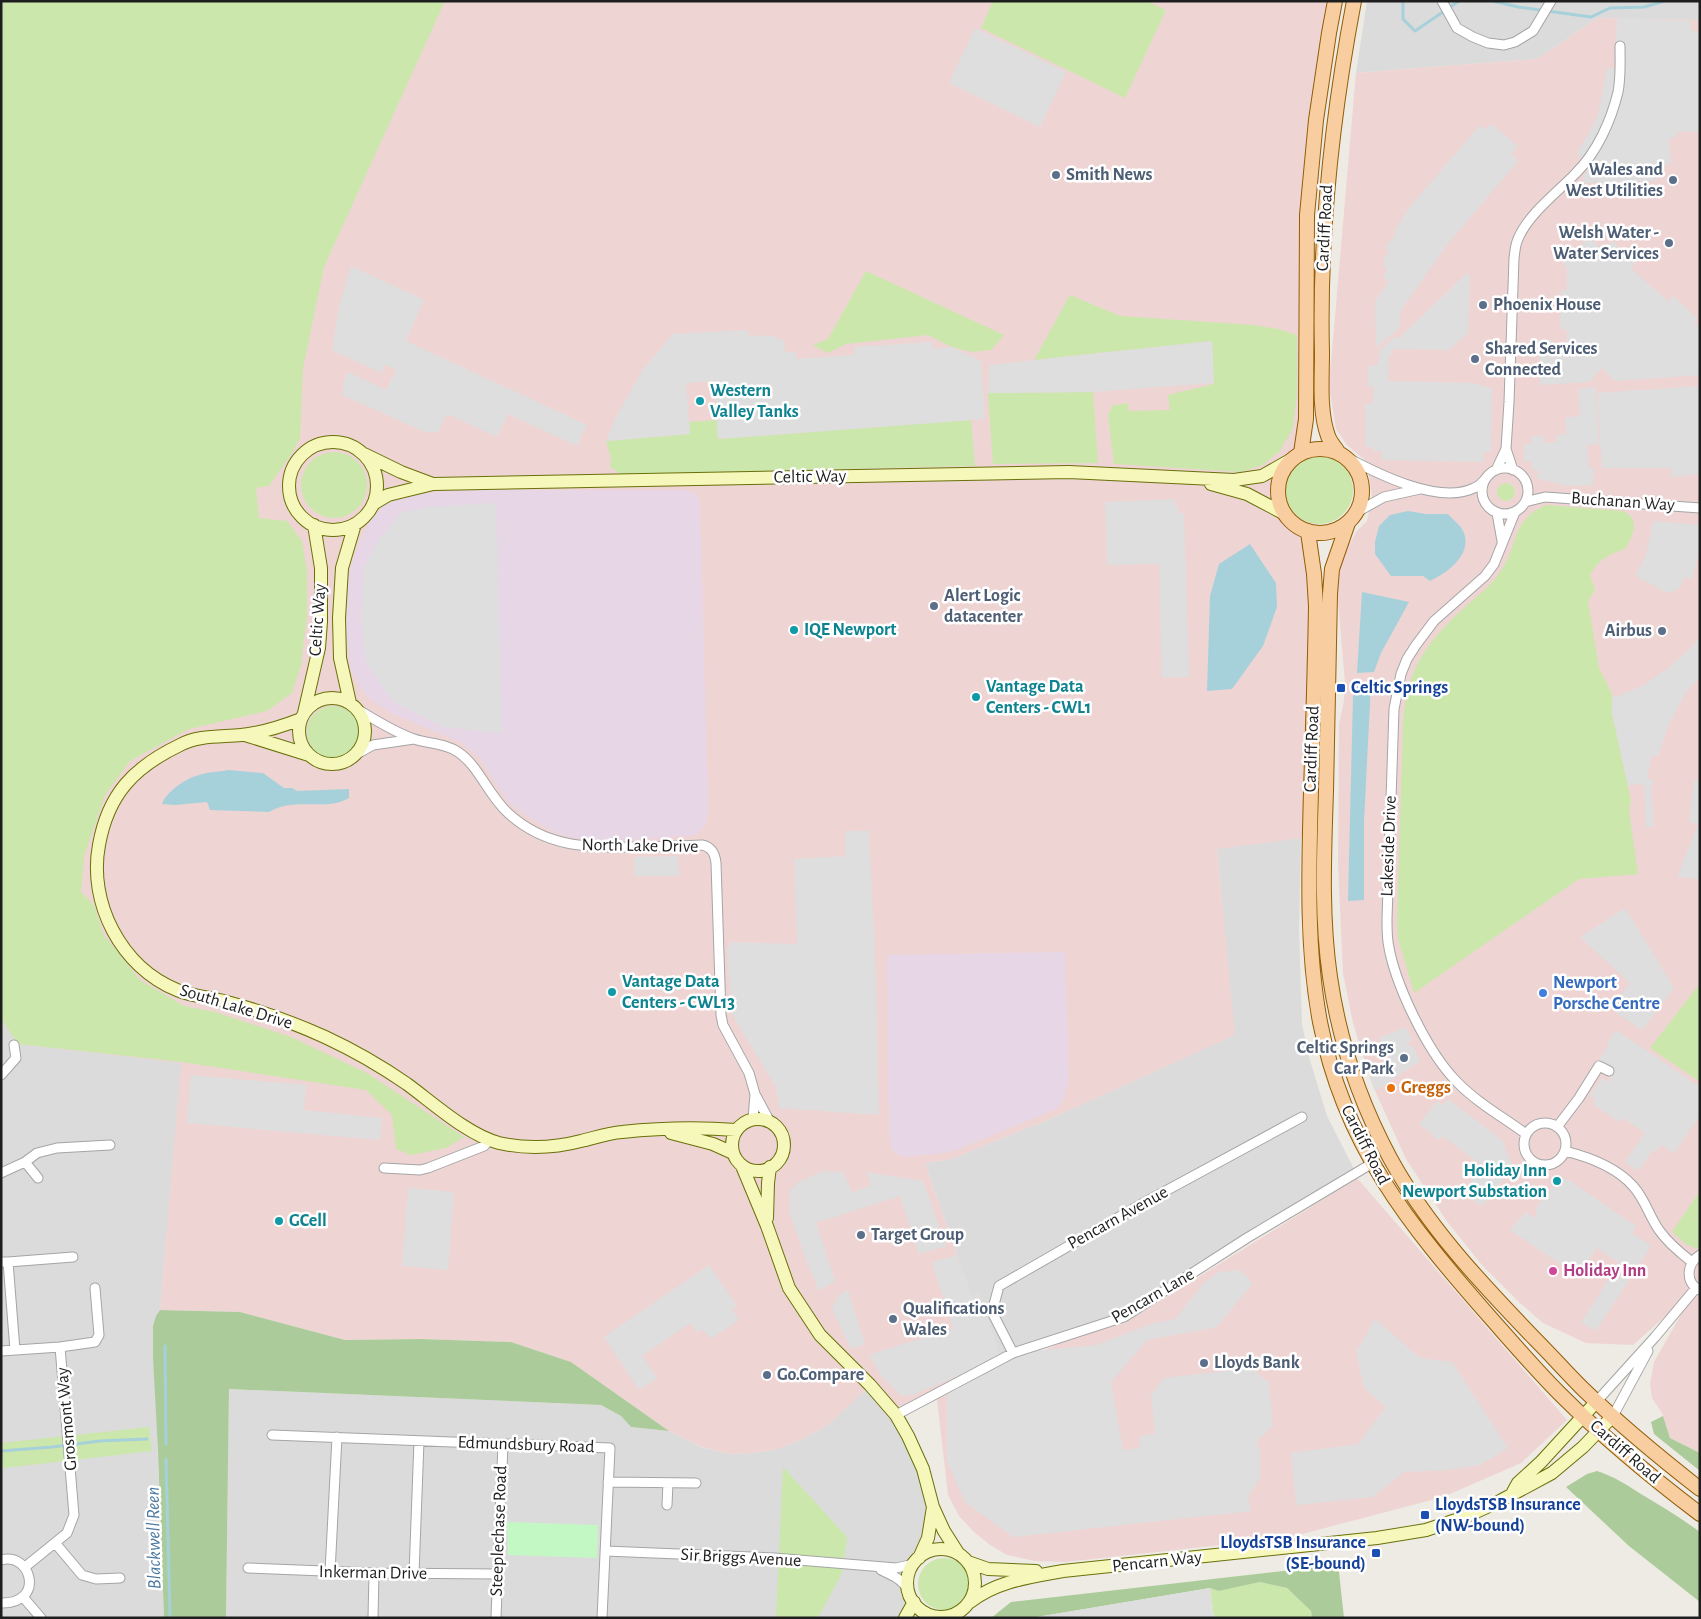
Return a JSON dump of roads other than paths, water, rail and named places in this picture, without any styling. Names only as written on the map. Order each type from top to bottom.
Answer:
[{"type":"main road","name":"Cardiff Road","points":[[1284,514],[1277,494],[1280,477],[1285,467],[1296,456],[1306,419],[1307,215],[1316,120],[1335,1]]},
{"type":"main road","name":"Cardiff Road","points":[[1354,1],[1341,68],[1324,227],[1321,320],[1323,401],[1328,438],[1358,471],[1362,487],[1361,502],[1357,512],[1348,523],[1337,530],[1323,534],[1308,532],[1316,606],[1310,837],[1311,946],[1320,1021],[1327,1055],[1345,1107],[1371,1164],[1400,1207],[1445,1266],[1554,1387],[1600,1431],[1662,1485],[1700,1514]]},
{"type":"main road","points":[[1296,456],[1322,448],[1342,455]]},
{"type":"main road","points":[[1284,514],[1296,527],[1308,532]]},
{"type":"main road","name":"Cardiff Road","points":[[1348,523],[1332,568],[1330,594],[1324,868],[1325,922],[1330,977],[1343,1039],[1353,1073],[1369,1116],[1390,1159],[1416,1200],[1476,1275],[1597,1402],[1664,1461],[1700,1489]]},
{"type":"street","points":[[1442,1],[1457,28],[1473,38],[1488,43],[1504,45],[1515,42],[1533,31],[1551,1]]},
{"type":"street","points":[[1463,492],[1476,488],[1496,470],[1506,449],[1514,258],[1518,239],[1530,220],[1578,172],[1602,135],[1618,91],[1620,46]]},
{"type":"street","name":"Celtic Way","points":[[303,716],[319,648],[321,568],[314,525],[300,514],[292,499],[290,486],[292,473],[297,461],[312,448],[330,442],[342,443],[353,446],[362,453],[401,472],[433,484]]},
{"type":"street","points":[[1506,449],[1513,470]]},
{"type":"street","points":[[362,453],[371,464],[376,476],[377,490],[373,504]]},
{"type":"street","points":[[1342,455],[1379,474],[1420,489],[1463,492],[1484,500],[1497,513],[1515,512],[1525,502],[1528,494],[1525,479]]},
{"type":"street","name":"Celtic Way","points":[[353,706],[340,658],[340,585],[342,568],[354,524],[366,516],[373,504],[388,495],[433,484],[1060,472],[1234,480],[1262,476],[1296,456]]},
{"type":"street","points":[[1496,470],[1505,468],[1513,470]]},
{"type":"street","name":"Buchanan Way","points":[[1513,470],[1525,479],[1534,492],[1546,497]]},
{"type":"street","points":[[1484,500],[1483,485],[1486,478]]},
{"type":"street","name":"Celtic Way","points":[[1187,479],[1247,494],[1284,514]]},
{"type":"street","points":[[1357,512],[1384,497],[1420,489]]},
{"type":"street","name":"Buchanan Way","points":[[1525,502],[1546,497],[1700,508]]},
{"type":"street","name":"Lakeside Drive","points":[[1515,512],[1494,564],[1484,576],[1434,621],[1423,634],[1407,659],[1401,674],[1394,709],[1387,919],[1388,942],[1402,990],[1428,1042],[1456,1081],[1473,1096],[1526,1134]]},
{"type":"street","points":[[1497,513],[1503,544]]},
{"type":"street","points":[[314,525],[327,529],[341,529],[354,524]]},
{"type":"street","name":"South Lake Drive","points":[[353,706],[339,699],[328,698],[312,705],[303,716],[286,724],[243,735],[221,735],[183,743],[143,766],[130,778],[106,818],[101,831],[96,858],[96,881],[100,900],[114,934],[125,951],[138,964],[176,990],[226,1001],[288,1021],[339,1044],[403,1082],[471,1131],[499,1143],[535,1148],[552,1147],[619,1132],[699,1127],[736,1130]]},
{"type":"street","points":[[353,706],[363,719],[365,730],[364,741],[355,755]]},
{"type":"street","name":"North Lake Drive","points":[[353,706],[414,739],[442,745],[457,751],[469,761],[486,787],[509,814],[534,832],[556,841],[595,848],[702,846],[710,849],[715,855],[716,862],[721,1015],[723,1025],[749,1073],[755,1094],[770,1122]]},
{"type":"street","points":[[303,716],[299,728],[300,740],[309,756]]},
{"type":"street","name":"South Lake Drive","points":[[243,735],[309,756],[327,764],[338,764],[355,755]]},
{"type":"street","name":"North Lake Drive","points":[[355,755],[373,745],[414,739]]},
{"type":"street","points":[[1,1075],[16,1058],[14,1045]]},
{"type":"street","points":[[1557,1127],[1579,1098],[1598,1066],[1609,1072]]},
{"type":"street","name":"North Lake Drive","points":[[753,1119],[755,1094]]},
{"type":"street","name":"Pencarn Avenue","points":[[1013,1353],[992,1312],[999,1286],[1147,1201],[1302,1117]]},
{"type":"street","points":[[742,1166],[756,1171],[770,1167],[780,1159],[784,1147],[781,1132],[770,1122],[758,1118],[745,1122],[736,1130],[732,1144],[733,1153],[742,1166],[790,1288],[808,1319],[820,1335],[896,1415],[924,1470],[933,1507],[944,1531],[958,1554]]},
{"type":"street","points":[[1545,1123],[1557,1127],[1564,1134],[1566,1141],[1565,1151],[1558,1162],[1550,1165],[1540,1165],[1532,1162],[1525,1151],[1526,1134],[1539,1124],[1545,1123]]},
{"type":"street","name":"South Lake Drive","points":[[658,1129],[713,1144],[733,1153]]},
{"type":"street","points":[[384,1168],[420,1170],[428,1168],[484,1146],[490,1139]]},
{"type":"street","points":[[1,1173],[25,1162],[38,1153],[57,1148],[110,1145]]},
{"type":"street","points":[[1565,1151],[1588,1158],[1622,1176],[1644,1200],[1658,1229],[1670,1245],[1692,1262]]},
{"type":"street","points":[[25,1162],[38,1178]]},
{"type":"street","name":"Pencarn Lane","points":[[896,1415],[1013,1353],[1124,1317],[1247,1238],[1371,1164]]},
{"type":"street","points":[[767,1226],[767,1193],[770,1167]]},
{"type":"street","points":[[1597,1402],[1698,1289],[1689,1277],[1689,1272],[1692,1262],[1700,1255]]},
{"type":"street","points":[[15,1350],[4,1262],[73,1257]]},
{"type":"street","points":[[60,1347],[94,1342],[99,1335],[95,1288]]},
{"type":"street","points":[[1612,1416],[1655,1337]]},
{"type":"street","name":"Grosmont Way","points":[[1,1351],[60,1347],[74,1515],[67,1533],[25,1568]]},
{"type":"street","name":"Pencarn Way","points":[[1512,1494],[1518,1483],[1541,1462],[1597,1402]]},
{"type":"street","name":"Pencarn Way","points":[[970,1602],[983,1592],[994,1587],[1028,1577],[1063,1571],[1387,1536],[1426,1530],[1465,1517],[1552,1473],[1600,1431],[1612,1416]]},
{"type":"street","name":"Edmundsbury Road","points":[[272,1435],[610,1448],[602,1618]]},
{"type":"street","points":[[330,1572],[337,1437]]},
{"type":"street","points":[[414,1574],[419,1440]]},
{"type":"street","name":"Steeplechase Road","points":[[496,1618],[503,1444]]},
{"type":"street","points":[[608,1482],[696,1483]]},
{"type":"street","points":[[667,1505],[668,1482]]},
{"type":"street","points":[[916,1561],[928,1552],[938,1549],[958,1554],[968,1562],[973,1571],[975,1582],[970,1602],[954,1614],[940,1617],[930,1615],[921,1610],[914,1602],[908,1590],[909,1574],[928,1538],[933,1507]]},
{"type":"street","points":[[56,1544],[82,1575],[96,1579],[120,1578]]},
{"type":"street","name":"Sir Briggs Avenue","points":[[605,1551],[774,1558],[877,1568],[896,1568],[916,1561]]},
{"type":"street","points":[[1,1560],[16,1560],[25,1568],[30,1580],[29,1588],[23,1597],[15,1603],[1,1603]]},
{"type":"street","name":"Pencarn Way","points":[[968,1562],[988,1569],[1063,1571]]},
{"type":"street","name":"Inkerman Drive","points":[[248,1568],[330,1572],[498,1574]]},
{"type":"street","name":"Sir Briggs Avenue","points":[[877,1568],[896,1577],[904,1583],[908,1590]]},
{"type":"street","points":[[373,1618],[374,1573]]},
{"type":"street","points":[[23,1597],[41,1618]]},
{"type":"street","points":[[905,1618],[914,1602]]},
{"type":"water","points":[[1408,511],[1426,514],[1448,514],[1464,533],[1466,541],[1461,556],[1444,573],[1430,581],[1423,576],[1391,576],[1375,554],[1375,542],[1379,526],[1390,515]]},
{"type":"water","points":[[1250,544],[1276,583],[1277,607],[1263,646],[1232,689],[1207,691],[1210,596],[1219,564]]},
{"type":"water","points":[[1362,592],[1409,602],[1381,653],[1374,672],[1357,673]]},
{"type":"water","points":[[1358,681],[1371,684],[1364,822],[1364,900],[1348,901],[1353,696]]},
{"type":"water","points":[[228,770],[263,773],[284,788],[292,788],[297,791],[349,789],[349,798],[331,804],[290,805],[279,807],[269,812],[210,810],[207,802],[175,805],[162,804],[171,791],[186,780],[204,774]]},
{"type":"waterway","points":[[1401,1],[1403,2],[1403,19],[1415,31],[1459,1]]},
{"type":"waterway","points":[[1493,1],[1518,7],[1591,17],[1610,8],[1644,7],[1665,1]]},
{"type":"waterway","name":"Blackwell Reen","points":[[165,1346],[166,1444]]},
{"type":"waterway","points":[[1,1451],[100,1441],[147,1439]]},
{"type":"waterway","name":"Blackwell Reen","points":[[166,1459],[170,1618]]},
{"type":"place","name":"Smith News","points":[[1056,175]]},
{"type":"place","name":"Wales and West Utilities","points":[[1673,180]]},
{"type":"place","name":"Welsh Water - Water Services","points":[[1669,243]]},
{"type":"place","name":"Phoenix House","points":[[1483,305]]},
{"type":"place","name":"Shared Services Connected","points":[[1475,359]]},
{"type":"place","name":"Western Valley Tanks","points":[[700,401]]},
{"type":"place","name":"Alert Logic datacenter","points":[[934,606]]},
{"type":"place","name":"IQE Newport","points":[[794,630]]},
{"type":"place","name":"Airbus","points":[[1662,631]]},
{"type":"place","name":"Celtic Springs","points":[[1341,688]]},
{"type":"place","name":"Vantage Data Centers - CWL1","points":[[976,697]]},
{"type":"place","name":"Vantage Data Centers - CWL13","points":[[612,992]]},
{"type":"place","name":"Newport Porsche Centre","points":[[1543,993]]},
{"type":"place","name":"Celtic Springs Car Park","points":[[1404,1058]]},
{"type":"place","name":"Greggs","points":[[1391,1088]]},
{"type":"place","name":"Holiday Inn Newport Substation","points":[[1557,1181]]},
{"type":"place","name":"GCell","points":[[279,1221]]},
{"type":"place","name":"Target Group","points":[[861,1235]]},
{"type":"place","name":"Holiday Inn","points":[[1553,1271]]},
{"type":"place","name":"Qualifications Wales","points":[[893,1319]]},
{"type":"place","name":"Lloyds Bank","points":[[1204,1363]]},
{"type":"place","name":"Go.Compare","points":[[767,1375]]},
{"type":"place","name":"LloydsTSB Insurance (NW-bound)","points":[[1425,1515]]},
{"type":"place","name":"LloydsTSB Insurance (SE-bound)","points":[[1376,1553]]}]
